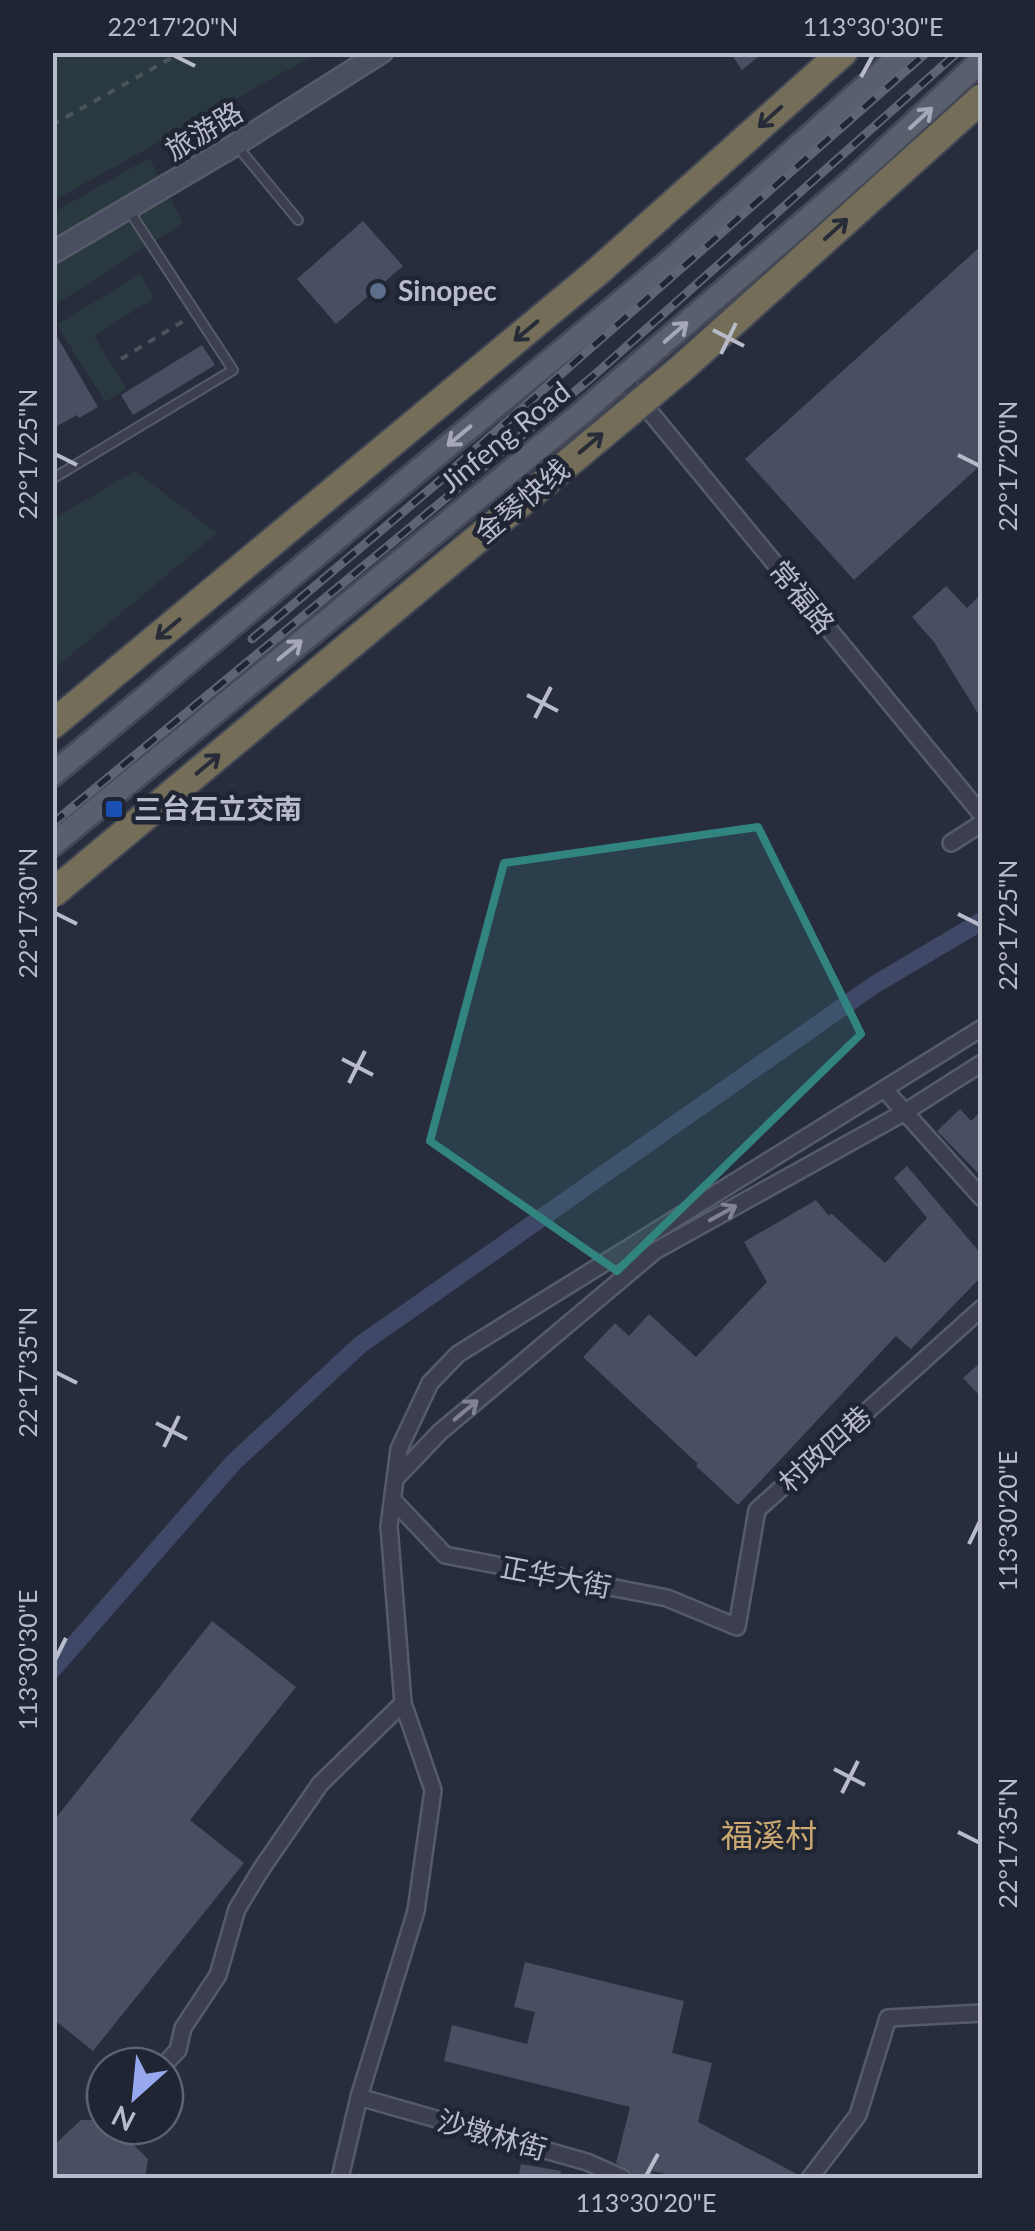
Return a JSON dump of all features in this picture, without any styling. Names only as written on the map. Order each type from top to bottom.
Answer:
[{"type":"highway","points":[[52,725],[596,273],[843,52]]},
{"type":"highway","name":"金琴快线","points":[[52,894],[682,368],[982,98]]},
{"type":"main road","name":"Jinfeng Road","points":[[52,775],[669,262],[904,52]]},
{"type":"main road","name":"Jinfeng Road","points":[[52,844],[622,378],[854,180],[982,60]]},
{"type":"street","name":"旅游路","points":[[52,254],[236,145],[382,52]]},
{"type":"street","name":"常福路","points":[[622,378],[982,819]]},
{"type":"street","points":[[951,843],[982,819]]},
{"type":"street","points":[[340,2178],[416,1910],[432,1790],[403,1704],[389,1526],[399,1449],[430,1383],[458,1354],[982,1028]]},
{"type":"street","points":[[396,1478],[440,1432],[655,1251],[905,1112],[982,1063]]},
{"type":"street","points":[[884,1089],[982,1198]]},
{"type":"street","name":"村政四巷","points":[[736,1627],[756,1510],[982,1308]]},
{"type":"street","name":"正华大街","points":[[393,1500],[444,1555],[666,1598],[736,1627]]},
{"type":"street","points":[[179,2046],[183,2028],[218,1975],[237,1909],[262,1868],[320,1784],[403,1704]]},
{"type":"street","points":[[810,2178],[858,2115],[888,2018],[982,2013]]},
{"type":"street","name":"沙墩林街","points":[[360,2097],[587,2162],[623,2178]]},
{"type":"lane","points":[[236,145],[298,220]]},
{"type":"lane","points":[[52,479],[233,370],[128,209]]},
{"type":"path","points":[[52,125],[182,52]]},
{"type":"path","points":[[120,359],[196,313]]},
{"type":"highlighted area","points":[[758,827],[861,1034],[617,1271],[430,1141],[504,863]]},
{"type":"shaded area","points":[[53,52],[318,52],[318,53],[53,201]]},
{"type":"shaded area","points":[[149,158],[183,223],[53,306],[53,213]]},
{"type":"shaded area","points":[[140,274],[154,298],[94,336],[126,389],[105,402],[57,325]]},
{"type":"shaded area","points":[[135,471],[217,533],[53,670],[53,519]]},
{"type":"building","points":[[730,52],[764,52],[742,70]]},
{"type":"building","points":[[363,221],[403,266],[336,324],[297,279]]},
{"type":"building","points":[[982,245],[982,464],[854,580],[745,459]]},
{"type":"building","points":[[52,328],[98,407],[52,429]]},
{"type":"building","points":[[202,345],[215,365],[133,415],[121,395]]},
{"type":"building","points":[[946,586],[967,608],[982,593],[982,720],[934,642],[912,617]]},
{"type":"building","points":[[960,1109],[971,1121],[982,1110],[982,1177],[937,1131]]},
{"type":"building","points":[[907,1166],[982,1255],[982,1276],[911,1349],[896,1336],[738,1505],[583,1357],[615,1323],[629,1336],[649,1314],[696,1357],[767,1282],[744,1242],[816,1200],[829,1216],[831,1213],[885,1263],[927,1218],[894,1178]]},
{"type":"building","points":[[982,1361],[982,1398],[963,1378]]},
{"type":"building","points":[[212,1621],[296,1687],[190,1820],[244,1863],[97,2046],[87,2046],[52,2018],[52,1823]]},
{"type":"building","points":[[525,1962],[684,2001],[672,2053],[712,2063],[698,2122],[799,2178],[684,2178],[652,2171],[652,2178],[634,2178],[631,2171],[616,2163],[630,2107],[444,2061],[452,2025],[527,2044],[535,2012],[514,2007]]},
{"type":"building","points":[[85,2120],[85,2146],[135,2146],[148,2159],[145,2178],[52,2178],[52,2147]]},
{"type":"building","points":[[521,2164],[561,2171],[560,2178],[518,2178]]},
{"type":"waterway","points":[[52,1670],[234,1462],[360,1345],[874,985],[982,921]]},
{"type":"railway","points":[[252,639],[435,485],[927,52]]},
{"type":"railway","points":[[52,824],[591,378],[958,52]]},
{"type":"place","name":"Sinopec","points":[[378,291]]},
{"type":"place","name":"三台石立交南","points":[[114,809]]},
{"type":"district","name":"福溪村","points":[[769,1836]]}]
